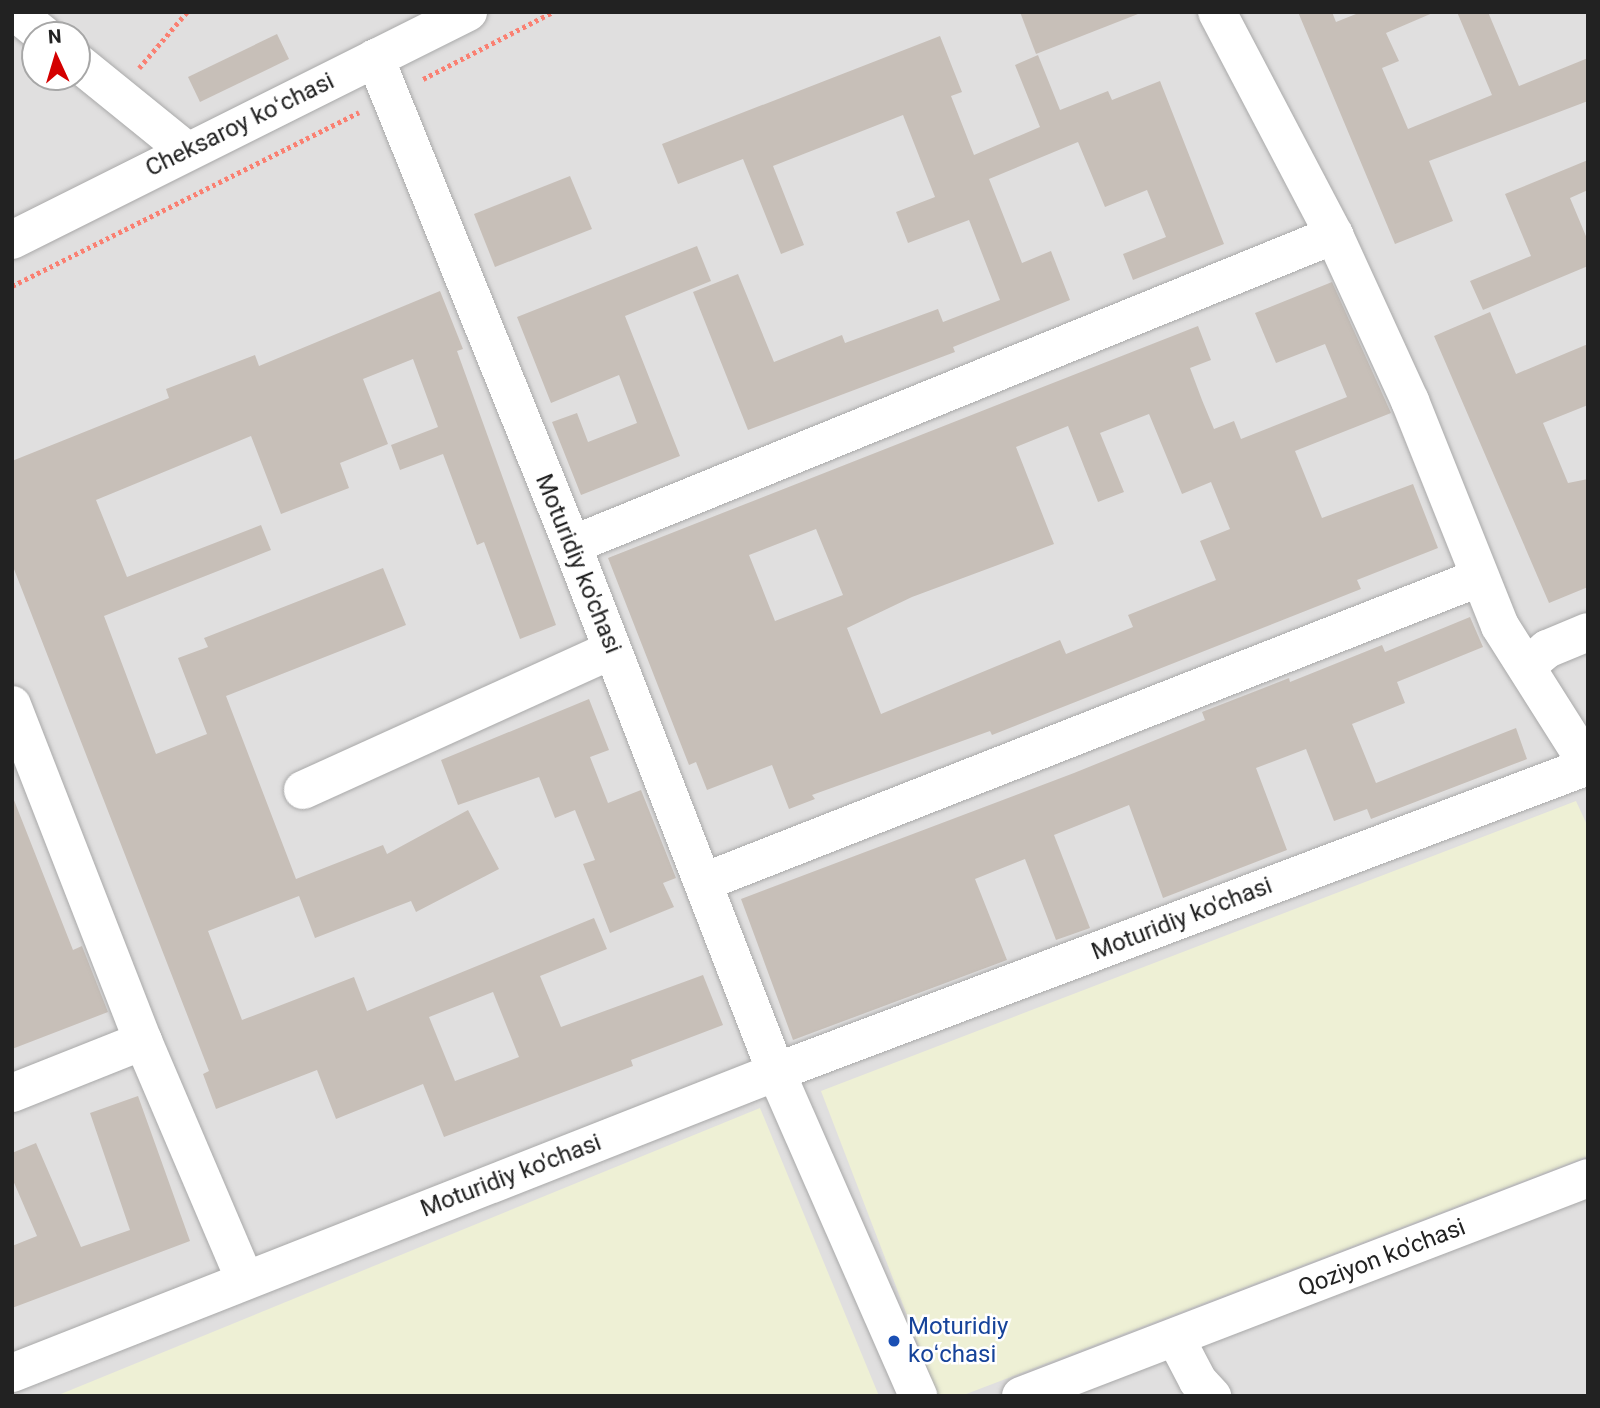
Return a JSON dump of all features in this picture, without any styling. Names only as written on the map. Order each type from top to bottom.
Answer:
[{"type":"street","name":"Cheksaroy koʻchasi","points":[[12,240],[468,12]]},
{"type":"street","points":[[1217,12],[1334,236],[1410,401],[1478,578],[1500,626],[1528,665],[1588,766]]},
{"type":"street","name":"Moturidiy ko'chasi","points":[[375,58],[572,545],[776,1072],[918,1396]]},
{"type":"street","points":[[91,73],[187,151]]},
{"type":"street","points":[[572,545],[1334,236]]},
{"type":"street","points":[[704,882],[1478,578]]},
{"type":"street","points":[[1528,665],[1547,649],[1588,632]]},
{"type":"street","points":[[303,790],[612,650]]},
{"type":"street","points":[[12,705],[143,1041],[245,1280]]},
{"type":"street","name":"Moturidiy ko'chasi","points":[[12,1374],[776,1072],[1588,766]]},
{"type":"street","points":[[12,1093],[143,1041]]},
{"type":"street","name":"Qoziyon ko'chasi","points":[[1021,1396],[1176,1339],[1588,1178]]},
{"type":"street","points":[[1176,1339],[1198,1381],[1212,1396]]},
{"type":"path","points":[[137,71],[187,12]]},
{"type":"path","points":[[12,286],[553,12]]},
{"type":"shaded area","points":[[12,12],[1588,12],[1588,1396],[12,1396]]},
{"type":"green space","points":[[1576,801],[1588,827],[1588,1156],[961,1396],[938,1396],[821,1091]]},
{"type":"green space","points":[[760,1108],[879,1396],[56,1396]]},
{"type":"building","points":[[1020,12],[1138,12],[1138,14],[1036,54]]},
{"type":"building","points":[[1298,12],[1332,12],[1336,22],[1361,12],[1435,12],[1386,33],[1399,61],[1382,68],[1408,129],[1492,95],[1457,12],[1488,12],[1519,86],[1588,58],[1588,101],[1429,161],[1453,221],[1395,244]]},
{"type":"building","points":[[277,34],[289,59],[200,102],[188,77]]},
{"type":"building","points":[[940,36],[962,92],[951,96],[974,155],[1040,127],[1015,65],[1038,55],[1060,110],[1108,91],[1112,100],[1160,81],[1224,244],[1133,280],[1123,254],[1166,237],[1147,190],[1105,207],[1078,142],[989,179],[1022,263],[1051,251],[1070,300],[953,347],[955,352],[748,430],[693,292],[738,274],[774,362],[842,335],[845,343],[938,309],[943,322],[1000,300],[969,220],[908,243],[896,212],[935,197],[903,115],[773,166],[804,245],[781,254],[743,159],[678,184],[662,144]]},
{"type":"building","points":[[1588,160],[1588,190],[1570,198],[1588,241],[1588,266],[1483,310],[1470,281],[1531,256],[1505,194]]},
{"type":"building","points":[[570,176],[592,229],[495,267],[474,214]]},
{"type":"building","points":[[697,246],[711,281],[625,316],[680,456],[581,495],[552,422],[577,413],[588,442],[637,423],[619,375],[551,403],[517,317]]},
{"type":"building","points":[[1332,282],[1391,413],[1295,451],[1322,518],[1413,484],[1438,548],[1357,580],[1361,589],[992,735],[990,731],[812,795],[815,799],[789,809],[772,765],[707,790],[696,762],[689,765],[608,558],[1198,326],[1211,360],[1190,368],[1214,429],[1234,421],[1241,439],[1347,397],[1325,344],[1276,363],[1255,313]],"holes":[[[1149,414],[1182,494],[1211,482],[1230,529],[1200,541],[1216,580],[1128,615],[1133,627],[1066,654],[1060,640],[881,714],[847,628],[912,597],[1054,544],[1016,447],[1068,426],[1098,502],[1124,492],[1100,433]],[[816,529],[843,595],[775,621],[749,555]]]},
{"type":"building","points":[[440,291],[463,349],[457,351],[556,625],[520,639],[484,542],[477,545],[443,454],[400,470],[391,445],[438,427],[413,359],[363,379],[388,444],[340,463],[349,488],[281,514],[251,436],[96,500],[127,577],[261,525],[271,550],[104,616],[156,754],[207,734],[178,658],[208,647],[204,638],[383,568],[406,625],[226,696],[296,879],[383,845],[387,854],[468,810],[499,869],[416,912],[411,901],[315,938],[299,896],[208,931],[242,1020],[354,977],[367,1011],[594,918],[607,949],[540,976],[561,1027],[703,975],[723,1025],[631,1060],[633,1066],[444,1137],[423,1084],[336,1119],[317,1070],[216,1109],[203,1074],[209,1071],[12,564],[12,461],[169,398],[166,389],[255,355],[259,366]],"holes":[[[493,992],[519,1057],[455,1081],[429,1017]]]},
{"type":"building","points":[[1490,312],[1516,374],[1588,344],[1588,405],[1543,423],[1568,483],[1588,479],[1588,587],[1549,603],[1434,336]]},
{"type":"building","points":[[1470,617],[1483,647],[1397,682],[1405,703],[1352,724],[1376,783],[1516,728],[1527,759],[1371,819],[1367,809],[1334,821],[1306,749],[1256,768],[1287,850],[1163,898],[1129,805],[1054,835],[1090,928],[1056,940],[1025,859],[975,879],[1007,960],[793,1040],[741,899],[1074,773],[1205,720],[1202,712],[1289,678],[1290,682],[1382,645],[1385,652]]},
{"type":"building","points":[[589,699],[609,750],[590,757],[608,803],[641,790],[676,878],[663,883],[674,907],[610,933],[583,864],[595,860],[575,810],[555,818],[539,777],[458,805],[441,760]]},
{"type":"building","points":[[12,795],[73,950],[82,946],[108,1012],[12,1049]]},
{"type":"building","points":[[138,1096],[190,1241],[12,1308],[12,1246],[37,1236],[12,1178],[12,1153],[36,1143],[81,1247],[130,1230],[90,1113]]},
{"type":"place","name":"Moturidiy koʻchasi","points":[[894,1341]]}]
